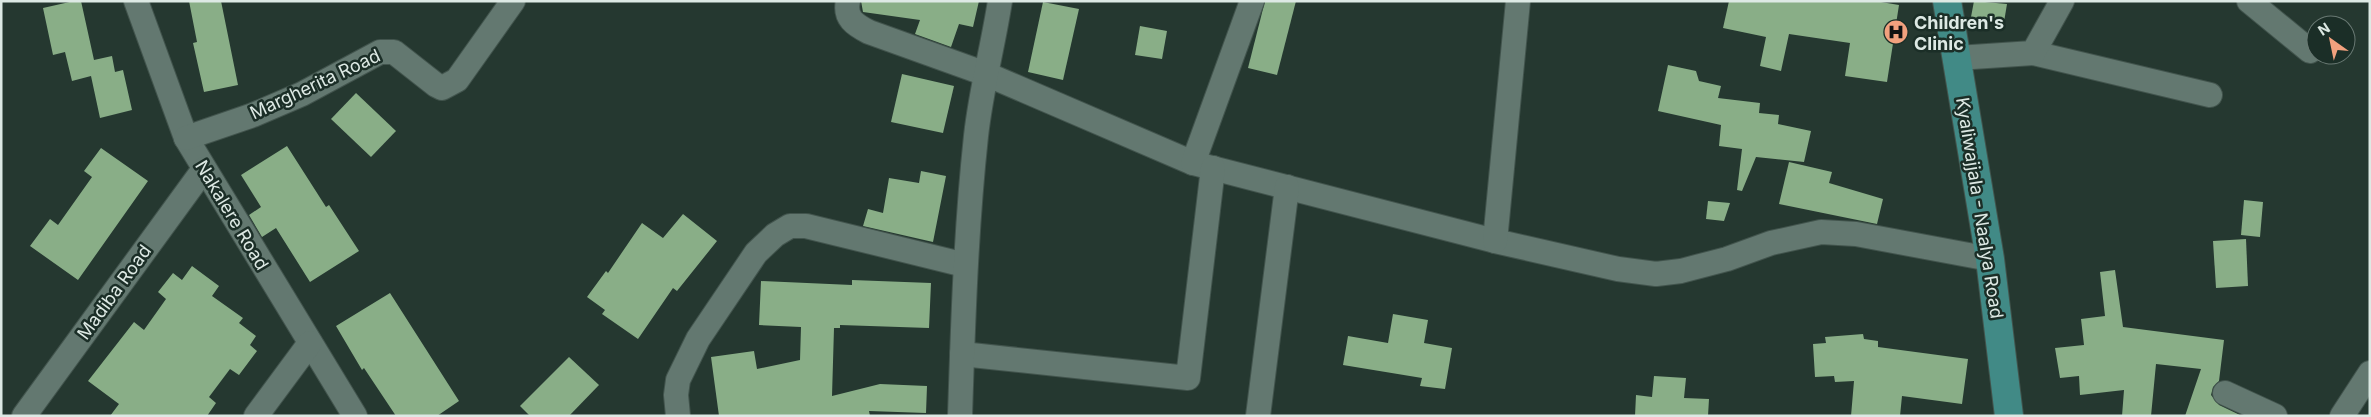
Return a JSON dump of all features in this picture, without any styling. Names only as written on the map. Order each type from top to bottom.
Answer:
[{"type":"main road","name":"Kyaliwajjala - Naalya Road","points":[[1947,1],[1990,259],[2009,416]]},
{"type":"street","name":"Nakalere Road","points":[[136,1],[186,138],[355,416]]},
{"type":"street","name":"Margherita Road","points":[[186,138],[253,115],[302,94],[380,52],[394,52],[436,85],[442,88],[449,86],[457,80],[513,1]]},
{"type":"street","points":[[848,1],[848,17],[857,26],[986,74],[1203,166],[1494,241],[1618,269],[1656,274],[1681,271],[1727,259],[1771,242],[1821,232],[1856,234],[1990,259]]},
{"type":"street","points":[[960,416],[965,265],[976,134],[1000,1]]},
{"type":"street","points":[[962,354],[1188,378],[1203,166],[1252,1]]},
{"type":"street","points":[[1494,241],[1518,1]]},
{"type":"street","points":[[2033,52],[2062,1]]},
{"type":"street","points":[[2249,1],[2306,48]]},
{"type":"street","points":[[1957,58],[2033,52],[2210,95]]},
{"type":"street","name":"Madiba Road","points":[[24,416],[204,169]]},
{"type":"street","points":[[1258,416],[1287,187]]},
{"type":"street","points":[[678,416],[676,394],[678,380],[698,339],[756,253],[775,235],[790,226],[806,226],[965,265]]},
{"type":"street","points":[[256,416],[310,343]]},
{"type":"street","points":[[2342,416],[2370,373]]},
{"type":"street","points":[[2225,393],[2275,416]]},
{"type":"building","points":[[81,1],[94,60],[112,56],[115,72],[123,70],[132,110],[100,118],[91,76],[72,81],[65,52],[53,55],[43,8]]},
{"type":"building","points":[[189,1],[221,1],[238,85],[204,92],[193,43],[197,42]]},
{"type":"building","points":[[861,1],[979,1],[973,27],[959,24],[951,47],[915,34],[920,20],[863,12]]},
{"type":"building","points":[[1265,1],[1296,1],[1277,75],[1248,68]]},
{"type":"building","points":[[1729,1],[1875,1],[1899,5],[1887,82],[1845,76],[1850,43],[1789,34],[1781,71],[1760,66],[1766,37],[1723,28]]},
{"type":"building","points":[[1974,1],[2007,4],[2004,22],[1971,17]]},
{"type":"building","points":[[1043,2],[1079,9],[1063,80],[1028,72]]},
{"type":"building","points":[[1140,26],[1167,31],[1162,59],[1135,55]]},
{"type":"building","points":[[1668,65],[1696,71],[1699,81],[1721,86],[1718,98],[1760,103],[1759,113],[1779,115],[1778,124],[1811,131],[1804,162],[1756,157],[1742,191],[1737,190],[1742,149],[1719,146],[1721,125],[1658,111]]},
{"type":"building","points":[[902,74],[954,86],[943,133],[891,122]]},
{"type":"building","points":[[356,93],[396,131],[371,157],[331,119]]},
{"type":"building","points":[[287,146],[326,207],[329,205],[359,251],[310,282],[276,228],[262,237],[249,215],[261,207],[241,175]]},
{"type":"building","points":[[101,148],[148,181],[78,280],[30,246],[50,219],[58,225],[92,177],[84,171]]},
{"type":"building","points":[[1789,162],[1832,172],[1829,183],[1883,199],[1877,224],[1779,204]]},
{"type":"building","points":[[921,171],[946,176],[933,242],[863,226],[868,209],[883,213],[889,178],[919,183]]},
{"type":"building","points":[[2244,200],[2263,202],[2260,237],[2241,235]]},
{"type":"building","points":[[1708,201],[1730,203],[1724,221],[1706,219]]},
{"type":"building","points":[[683,214],[717,241],[677,291],[673,288],[638,339],[602,314],[605,310],[587,297],[606,271],[608,273],[642,223],[663,238]]},
{"type":"building","points":[[2246,239],[2248,286],[2216,288],[2213,241]]},
{"type":"building","points":[[192,266],[219,286],[212,296],[243,318],[239,323],[256,336],[250,345],[257,351],[239,375],[230,369],[209,397],[216,403],[207,416],[110,416],[119,404],[88,381],[134,322],[144,330],[166,299],[158,292],[173,273],[182,280]]},
{"type":"building","points":[[2115,270],[2123,327],[2224,340],[2219,381],[2213,387],[2211,395],[2219,405],[2242,416],[2185,416],[2201,369],[2156,364],[2151,416],[2122,416],[2124,390],[2080,395],[2079,376],[2060,378],[2055,348],[2084,345],[2081,319],[2105,316],[2100,272]]},
{"type":"building","points":[[852,280],[931,283],[929,328],[840,325],[840,328],[834,328],[832,396],[880,384],[927,386],[926,413],[869,411],[870,416],[719,416],[711,357],[754,351],[757,369],[800,360],[801,327],[759,325],[761,281],[852,285]]},
{"type":"building","points":[[390,293],[459,401],[437,416],[396,416],[364,368],[362,370],[336,326]]},
{"type":"building","points":[[1393,314],[1428,320],[1424,343],[1452,348],[1445,389],[1420,386],[1422,378],[1343,365],[1348,336],[1388,343]]},
{"type":"building","points":[[1863,334],[1864,339],[1878,341],[1878,347],[1968,359],[1962,404],[1902,396],[1900,416],[1851,416],[1854,381],[1835,382],[1834,376],[1815,377],[1813,344],[1826,343],[1825,337]]},
{"type":"building","points":[[569,357],[599,385],[569,416],[530,416],[520,406]]},
{"type":"building","points":[[1654,376],[1686,378],[1684,398],[1709,399],[1708,416],[1635,416],[1636,395],[1652,397]]},
{"type":"place","name":"Children's Clinic","points":[[1896,32]]}]
